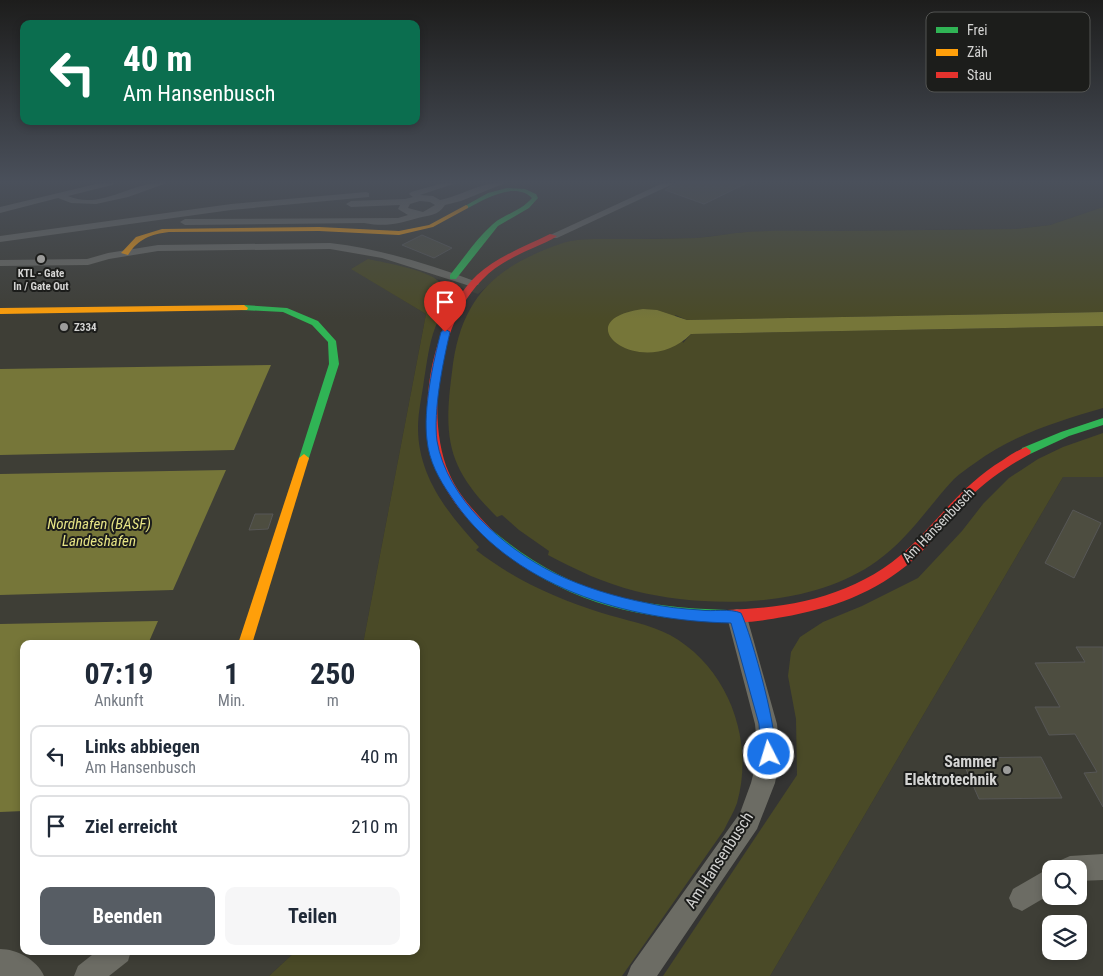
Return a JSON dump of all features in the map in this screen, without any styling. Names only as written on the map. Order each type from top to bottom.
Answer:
[{"type":"street","points":[[1,250],[43,234],[82,229]]},
{"type":"street","points":[[125,253],[127,247],[136,239],[154,232],[168,230],[274,229]]},
{"type":"street","points":[[322,229],[385,233],[423,229]]},
{"type":"street","points":[[453,277],[495,229]]},
{"type":"street","points":[[553,236],[569,229]]},
{"type":"street","name":"Am Hansenbusch","points":[[553,236],[499,263],[472,284],[455,310],[445,332],[441,351],[431,418],[432,440],[445,478],[460,502],[475,520],[510,552],[549,576],[610,600],[649,609],[692,615],[737,617],[776,613],[832,600],[874,582],[905,560],[963,497],[981,480],[1008,460],[1039,443],[1069,430],[1103,421]]},
{"type":"street","points":[[1,250],[88,262],[108,256],[158,248],[330,246],[353,248],[401,260],[472,284]]},
{"type":"street","points":[[0,311],[246,308],[284,310],[315,323],[332,341],[334,364],[246,640]]},
{"type":"street","name":"Am Hansenbusch","points":[[641,976],[749,821],[763,783],[769,754],[766,724],[737,617]]},
{"type":"street","points":[[1087,868],[1103,867]]},
{"type":"street","points":[[1022,898],[1042,886]]},
{"type":"street","points":[[88,976],[113,955]]},
{"type":"street","points":[[0,963],[9,963],[30,976]]},
{"type":"shaded area","points":[[0,229],[1020,229],[747,232],[697,238],[579,240],[558,245],[522,262],[497,278],[478,294],[409,269],[352,269],[426,314],[364,640],[20,640],[20,955],[292,955],[269,976],[0,976]]},
{"type":"shaded area","points":[[1103,229],[1103,312],[687,320],[675,315],[683,343],[691,334],[1103,326],[1103,408],[1036,430],[990,453],[954,479],[908,533],[888,552],[851,577],[822,588],[792,596],[760,600],[695,601],[635,591],[590,576],[548,555],[549,551],[519,530],[502,515],[497,517],[468,483],[459,468],[449,435],[448,416],[456,347],[463,325],[472,306],[498,276],[536,253],[566,242],[586,239],[696,238],[769,231]]},
{"type":"shaded area","points":[[368,259],[419,271],[429,275],[442,285],[445,301],[433,334],[427,360],[419,416],[419,446],[429,478],[437,493],[456,521],[479,547],[476,550],[520,579],[552,595],[670,635],[690,649],[707,666],[721,686],[732,707],[739,731],[742,755],[742,779],[736,806],[724,830],[622,976],[269,976],[292,955],[420,955],[420,640],[364,640],[426,314],[351,269]]},
{"type":"shaded area","points":[[1103,433],[1103,477],[1063,477],[770,976],[663,976],[797,775],[796,719],[788,676],[791,652],[800,637],[823,622],[862,606],[918,578],[962,531],[983,504],[1009,478],[1038,459],[1063,447]]},
{"type":"shaded area","points":[[1063,477],[1103,477],[1103,976],[770,976]]},
{"type":"water","points":[[643,309],[657,310],[687,320],[1103,312],[1103,326],[691,334],[672,347],[651,352],[633,351],[618,344],[609,335],[609,324],[620,315]]},
{"type":"water","points":[[271,365],[234,450],[0,455],[0,369]]},
{"type":"water","name":"Nordhafen (BASF) Landeshafen","points":[[226,470],[173,590],[0,595],[0,474]]},
{"type":"water","points":[[158,621],[150,640],[20,640],[20,811],[0,812],[0,624]]},
{"type":"building","points":[[422,235],[452,248],[434,258],[402,245]]},
{"type":"building","points":[[1073,510],[1101,523],[1074,578],[1045,563]]},
{"type":"building","points":[[255,514],[273,514],[268,529],[249,530]]},
{"type":"building","points":[[1076,647],[1103,647],[1103,807],[1084,773],[1097,772],[1075,734],[1049,735],[1035,707],[1060,707],[1035,663],[1085,662]]},
{"type":"building","points":[[1041,757],[1062,798],[979,799],[961,758]]},
{"type":"traffic: fast","points":[[453,277],[493,229]]},
{"type":"traffic: fast","points":[[244,308],[284,310],[315,323],[332,341],[334,364],[304,458]]},
{"type":"traffic: fast","points":[[1026,451],[1065,434],[1103,421]]},
{"type":"traffic: fast","points":[[488,533],[513,554],[540,572],[568,586],[599,597],[630,606],[663,612],[727,616]]},
{"type":"traffic: slow","points":[[125,253],[138,239],[169,230],[319,229],[399,233],[423,229]]},
{"type":"traffic: slow","points":[[0,311],[244,308]]},
{"type":"traffic: slow","points":[[246,640],[304,458]]},
{"type":"traffic: jam","points":[[488,533],[454,493],[440,465],[432,421],[436,371],[450,323],[460,302],[472,285],[480,276],[499,262],[553,236]]},
{"type":"traffic: jam","points":[[727,616],[775,613],[799,609],[823,603],[869,585],[908,557],[979,482],[1002,465],[1026,451]]},
{"type":"place","name":"KTL - Gate In / Gate Out","points":[[41,259]]},
{"type":"place","name":"Z334","points":[[64,327]]},
{"type":"place","name":"Sammer Elektrotechnik","points":[[1007,770]]},
{"type":"route","points":[[445,332],[431,418],[432,440],[445,478],[460,502],[490,535],[510,552],[549,576],[580,589],[610,600],[649,609],[701,616],[737,617],[766,724],[769,754]]}]
